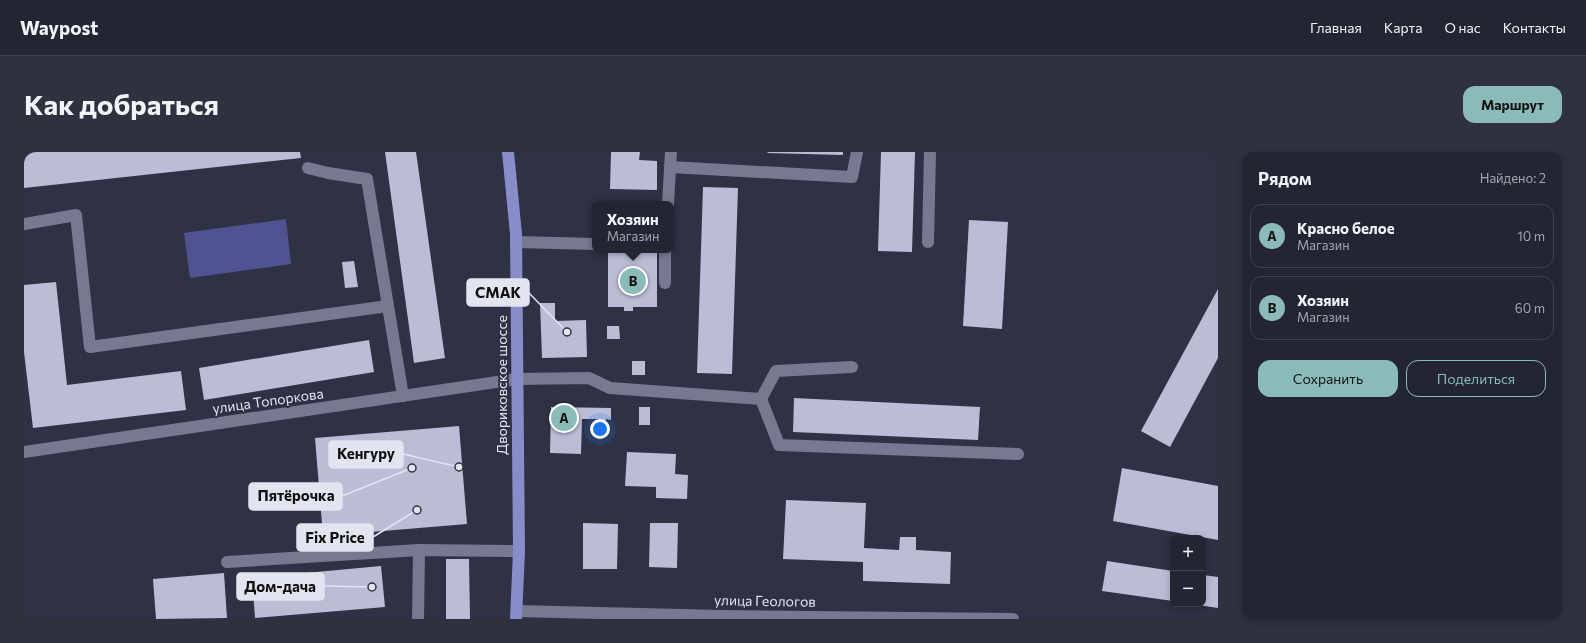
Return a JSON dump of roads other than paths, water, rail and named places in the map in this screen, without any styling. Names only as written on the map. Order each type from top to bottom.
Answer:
[{"type":"main road","name":"Двориковское шоссе","points":[[508,152],[516,242],[519,551],[516,615]]},
{"type":"street","points":[[668,201],[671,152]]},
{"type":"street","points":[[670,167],[852,177],[856,152]]},
{"type":"street","points":[[928,242],[930,152]]},
{"type":"street","points":[[308,168],[328,173],[367,179],[403,396]]},
{"type":"street","points":[[24,224],[76,215],[90,347],[388,306]]},
{"type":"street","points":[[516,242],[592,244]]},
{"type":"street","points":[[665,253],[665,283]]},
{"type":"street","points":[[852,367],[776,371],[761,399],[779,445],[1018,454]]},
{"type":"street","name":"улица Топоркова","points":[[24,452],[517,379],[589,378],[610,388],[761,399]]},
{"type":"street","points":[[227,562],[419,550],[519,551]]},
{"type":"street","points":[[418,619],[419,550]]},
{"type":"street","name":"улица Геологов","points":[[516,615],[1013,619]]},
{"type":"place","name":"Хозяин","points":[[633,281]]},
{"type":"place","name":"СМАК","points":[[567,332]]},
{"type":"place","name":"Красно белое","points":[[564,418]]},
{"type":"place","name":"Кенгуру","points":[[459,467]]},
{"type":"place","name":"Пятёрочка","points":[[412,468]]},
{"type":"place","name":"Fix Price","points":[[417,510]]},
{"type":"place","name":"Дом-дача","points":[[372,587]]}]
